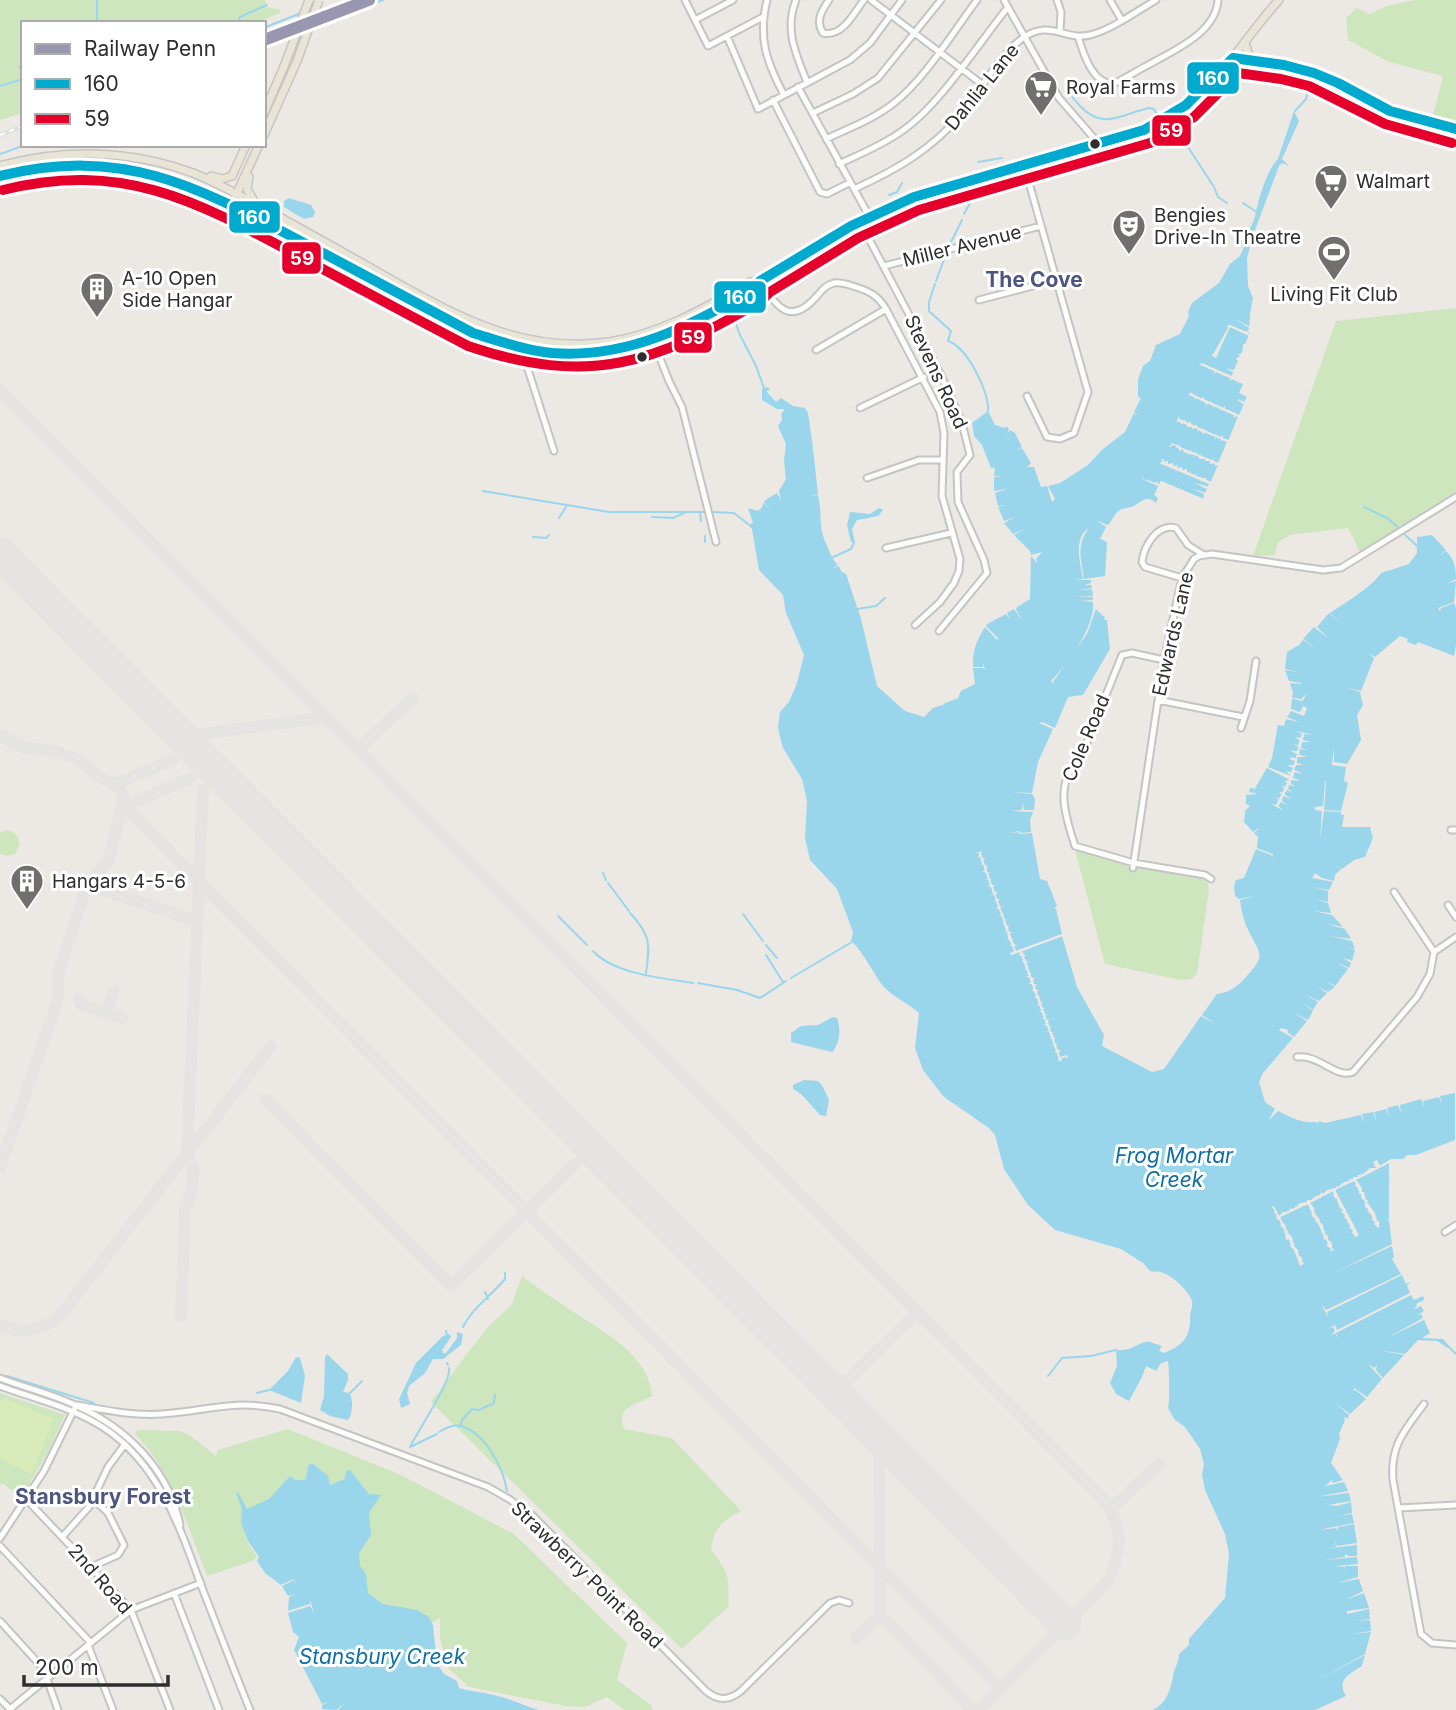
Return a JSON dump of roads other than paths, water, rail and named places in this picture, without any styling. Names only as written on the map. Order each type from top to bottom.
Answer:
[{"type":"main road","points":[[266,108],[309,0]]},
{"type":"main road","points":[[266,131],[297,61],[319,0]]},
{"type":"main road","points":[[0,176],[57,165],[104,165],[163,175],[228,202],[459,327],[488,339],[549,353],[581,354],[616,350],[653,341],[707,317],[869,216],[914,197],[1142,131],[1169,119],[1220,73],[1279,0]]},
{"type":"main road","points":[[1245,43],[1251,61]]},
{"type":"main road","points":[[195,174],[203,173],[222,179],[230,177],[247,147]]},
{"type":"main road","points":[[233,192],[247,147]]},
{"type":"main road","points":[[228,202],[258,149]]},
{"type":"main road","points":[[258,149],[247,185],[248,193],[259,206]]},
{"type":"main road","points":[[0,166],[46,156],[94,154],[148,160],[195,174],[259,206],[447,310],[489,329],[518,338],[559,344],[593,344],[650,332],[696,313],[750,282],[760,282]]},
{"type":"street","points":[[685,0],[708,46],[763,17]]},
{"type":"street","points":[[695,20],[733,0]]},
{"type":"street","points":[[767,0],[762,34],[765,50],[784,95]]},
{"type":"street","points":[[796,0],[791,23],[792,42],[807,82]]},
{"type":"street","points":[[829,0],[820,16],[819,25],[823,33],[830,34],[841,29],[864,0]]},
{"type":"street","points":[[871,0],[983,85]]},
{"type":"street","points":[[727,36],[758,109],[850,61],[861,52],[902,0]]},
{"type":"street","points":[[813,113],[869,85],[889,66],[941,0]]},
{"type":"street","points":[[827,139],[893,104],[912,86],[977,0]]},
{"type":"street","points":[[1004,0],[1059,98],[1099,144]]},
{"type":"street","points":[[1057,0],[1061,12],[1060,31]]},
{"type":"street","points":[[1110,0],[1121,19]]},
{"type":"street","points":[[1156,0],[1097,32],[1078,36],[1086,59],[1103,82],[1116,83],[1195,36],[1214,13],[1218,0]]},
{"type":"street","points":[[839,164],[904,130],[926,111],[1008,7]]},
{"type":"street","name":"Dahlia Lane","points":[[854,189],[923,152],[948,129],[1013,46],[1024,37],[1040,30],[1060,31],[1078,36]]},
{"type":"street","points":[[1233,58],[1284,65],[1314,73],[1390,111],[1456,128]]},
{"type":"street","points":[[1220,73],[1251,61]]},
{"type":"street","points":[[798,87],[869,216]]},
{"type":"street","points":[[773,100],[820,192],[827,194],[849,183]]},
{"type":"street","points":[[1024,165],[1088,392],[1074,433],[1060,439],[1047,437],[1027,396]]},
{"type":"street","name":"Stevens Road","points":[[860,222],[944,380],[970,449],[970,455],[957,472],[958,502],[984,560],[987,573],[939,631]]},
{"type":"street","name":"Miller Avenue","points":[[884,266],[1041,226]]},
{"type":"street","points":[[979,300],[1055,280]]},
{"type":"street","points":[[760,282],[778,308],[787,312],[804,309],[827,286],[839,283],[873,293],[886,309],[940,412],[944,433],[942,496],[960,559],[957,578],[940,602],[915,625]]},
{"type":"street","points":[[816,350],[886,309]]},
{"type":"street","points":[[650,332],[682,407],[716,542]]},
{"type":"street","points":[[518,338],[554,451]]},
{"type":"street","points":[[860,408],[924,377]]},
{"type":"street","points":[[867,478],[919,460],[943,460]]},
{"type":"street","name":"Edwards Lane","points":[[1134,866],[1164,660],[1182,578],[1191,562],[1203,555],[1212,554],[1323,570],[1341,568],[1456,497]]},
{"type":"street","points":[[1182,578],[1145,567],[1143,562],[1146,548],[1158,531],[1167,527],[1175,528],[1188,545],[1203,555]]},
{"type":"street","points":[[886,548],[951,533]]},
{"type":"street","name":"Cole Road","points":[[1134,866],[1075,846],[1065,812],[1063,793],[1067,775],[1071,767],[1080,760],[1122,655],[1132,653],[1164,660]]},
{"type":"street","points":[[1241,727],[1250,701],[1256,661]]},
{"type":"street","points":[[1158,700],[1243,717]]},
{"type":"street","points":[[1134,866],[1205,874],[1211,879]]},
{"type":"street","points":[[1297,1057],[1310,1057],[1342,1073],[1353,1072],[1417,997],[1430,974],[1434,951],[1394,892]]},
{"type":"street","points":[[1448,905],[1456,917]]},
{"type":"street","points":[[1434,951],[1456,937]]},
{"type":"street","points":[[1445,1232],[1456,1226]]},
{"type":"street","points":[[0,1378],[75,1408],[120,1432],[150,1460],[173,1500],[201,1583],[250,1710]]},
{"type":"street","points":[[0,1385],[75,1408],[125,1444],[153,1477],[182,1531]]},
{"type":"street","name":"Strawberry Point Road","points":[[75,1408],[155,1415],[230,1404],[267,1406],[299,1415],[488,1487],[532,1516],[706,1691],[719,1698],[732,1697],[741,1691],[830,1603],[839,1600],[849,1603]]},
{"type":"street","points":[[1424,1404],[1402,1435],[1394,1452],[1392,1473],[1421,1634],[1432,1643],[1456,1645]]},
{"type":"street","points":[[0,1538],[27,1500],[54,1454],[75,1408]]},
{"type":"street","points":[[63,1536],[93,1499],[108,1467],[125,1444]]},
{"type":"street","points":[[91,1567],[118,1555],[124,1549],[108,1513],[93,1499]]},
{"type":"street","name":"2nd Road","points":[[27,1500],[131,1610],[170,1710]]},
{"type":"street","points":[[1398,1508],[1456,1505]]},
{"type":"street","points":[[0,1546],[90,1644],[113,1710]]},
{"type":"street","points":[[0,1699],[11,1709],[131,1610],[201,1583]]},
{"type":"street","points":[[174,1593],[219,1710]]},
{"type":"street","points":[[0,1621],[48,1677],[58,1710]]},
{"type":"water","name":"Frog Mortar Creek","points":[[1294,111],[1299,121],[1282,159],[1289,166],[1282,163],[1279,166],[1252,238],[1247,259],[1248,286],[1253,298],[1249,333],[1252,335],[1230,325],[1215,357],[1230,327],[1249,336],[1234,371],[1226,369],[1234,372],[1232,377],[1202,363],[1201,365],[1243,384],[1240,393],[1247,396],[1245,402],[1237,399],[1244,404],[1239,415],[1190,393],[1189,395],[1238,417],[1228,441],[1178,418],[1178,421],[1227,442],[1218,463],[1172,444],[1218,465],[1211,482],[1163,462],[1209,484],[1208,487],[1195,483],[1207,489],[1206,493],[1193,489],[1205,494],[1203,499],[1161,481],[1154,495],[1158,498],[1156,503],[1146,499],[1121,509],[1107,525],[1096,520],[1106,527],[1100,539],[1107,542],[1105,576],[1084,579],[1081,546],[1089,528],[1084,532],[1079,544],[1083,579],[1074,580],[1091,580],[1091,583],[1084,585],[1091,585],[1092,588],[1074,591],[1092,589],[1093,596],[1074,597],[1093,597],[1093,600],[1080,601],[1093,602],[1090,622],[1075,651],[1087,634],[1096,609],[1104,620],[1107,620],[1110,649],[1083,695],[1068,697],[1055,728],[1039,723],[1053,729],[1038,762],[1032,793],[1012,792],[1032,794],[1035,799],[1034,810],[1024,810],[1023,803],[1022,810],[1011,811],[1033,812],[1030,820],[1031,832],[1010,833],[1019,834],[1032,833],[1040,879],[1047,881],[1057,906],[1054,908],[1062,934],[1016,951],[979,853],[1014,951],[1010,953],[1020,952],[1060,1062],[1067,1056],[1060,1057],[1022,951],[1062,936],[1077,987],[1104,1035],[1102,1046],[1152,1072],[1164,1069],[1201,1016],[1217,1025],[1202,1015],[1217,994],[1236,986],[1258,960],[1259,951],[1246,924],[1240,900],[1254,896],[1239,899],[1235,896],[1234,886],[1236,880],[1244,878],[1256,849],[1271,855],[1272,858],[1273,854],[1257,848],[1258,837],[1254,833],[1260,827],[1253,832],[1244,822],[1245,811],[1250,806],[1246,804],[1246,795],[1258,794],[1249,792],[1250,788],[1257,789],[1255,788],[1267,768],[1289,779],[1276,805],[1278,807],[1291,780],[1300,781],[1293,778],[1294,772],[1302,773],[1294,770],[1297,757],[1305,757],[1298,754],[1304,734],[1300,738],[1298,751],[1291,751],[1297,754],[1296,758],[1289,759],[1295,761],[1291,776],[1268,767],[1278,725],[1284,726],[1286,719],[1299,722],[1287,717],[1291,711],[1304,716],[1307,708],[1303,706],[1300,712],[1291,709],[1292,699],[1303,701],[1306,694],[1301,699],[1292,698],[1290,683],[1301,684],[1302,688],[1301,683],[1289,681],[1285,670],[1303,673],[1285,669],[1287,652],[1303,640],[1318,650],[1303,639],[1314,627],[1329,639],[1317,627],[1329,613],[1344,625],[1330,613],[1365,589],[1381,573],[1409,564],[1417,553],[1417,537],[1432,535],[1446,550],[1438,557],[1446,551],[1455,568],[1456,579],[1448,583],[1456,581],[1454,602],[1438,608],[1440,611],[1441,608],[1454,603],[1456,608],[1454,656],[1418,642],[1416,645],[1407,642],[1408,639],[1400,636],[1375,657],[1368,653],[1374,658],[1361,691],[1346,687],[1360,692],[1363,705],[1357,715],[1361,740],[1347,764],[1334,762],[1334,747],[1332,765],[1346,767],[1344,781],[1348,783],[1341,811],[1324,810],[1326,782],[1323,781],[1323,806],[1315,807],[1315,810],[1322,811],[1320,839],[1324,811],[1341,812],[1341,815],[1344,815],[1342,827],[1370,827],[1373,838],[1365,857],[1354,860],[1342,869],[1329,862],[1341,869],[1335,875],[1334,881],[1315,873],[1312,878],[1333,882],[1329,890],[1313,887],[1328,891],[1328,902],[1314,899],[1328,903],[1331,913],[1313,911],[1332,915],[1343,927],[1323,923],[1345,929],[1351,939],[1330,936],[1352,941],[1355,949],[1348,948],[1355,950],[1352,961],[1342,957],[1351,963],[1349,968],[1335,961],[1348,969],[1335,986],[1322,979],[1335,987],[1328,992],[1316,986],[1327,993],[1319,1001],[1306,995],[1318,1002],[1313,1010],[1301,1002],[1313,1011],[1308,1020],[1293,1012],[1307,1021],[1294,1037],[1287,1032],[1289,1030],[1279,1030],[1293,1038],[1263,1073],[1259,1082],[1265,1102],[1275,1109],[1268,1121],[1278,1111],[1297,1120],[1318,1124],[1319,1121],[1325,1123],[1361,1115],[1364,1123],[1362,1114],[1373,1112],[1378,1125],[1374,1112],[1386,1109],[1390,1118],[1387,1108],[1398,1105],[1401,1113],[1400,1105],[1421,1099],[1425,1109],[1423,1101],[1439,1097],[1442,1105],[1440,1096],[1455,1093],[1455,1140],[1416,1155],[1407,1155],[1403,1159],[1391,1159],[1379,1166],[1377,1161],[1376,1168],[1279,1216],[1273,1207],[1301,1265],[1303,1264],[1280,1217],[1308,1204],[1333,1250],[1310,1203],[1333,1191],[1356,1236],[1358,1235],[1335,1190],[1355,1180],[1378,1227],[1356,1180],[1389,1163],[1389,1219],[1386,1220],[1389,1220],[1392,1244],[1332,1274],[1392,1246],[1392,1259],[1401,1274],[1326,1310],[1321,1304],[1328,1317],[1327,1312],[1402,1275],[1406,1284],[1410,1282],[1407,1286],[1410,1293],[1337,1330],[1335,1325],[1327,1329],[1333,1327],[1335,1331],[1330,1336],[1335,1333],[1339,1340],[1336,1333],[1411,1295],[1414,1300],[1423,1296],[1424,1300],[1416,1304],[1413,1310],[1421,1306],[1424,1311],[1416,1316],[1421,1314],[1423,1318],[1387,1338],[1424,1320],[1430,1333],[1422,1338],[1443,1339],[1450,1347],[1437,1341],[1418,1340],[1405,1354],[1377,1350],[1404,1355],[1383,1378],[1376,1370],[1377,1365],[1374,1368],[1367,1363],[1382,1379],[1367,1397],[1354,1388],[1353,1390],[1366,1399],[1350,1414],[1335,1403],[1349,1415],[1348,1419],[1344,1418],[1331,1463],[1343,1480],[1333,1483],[1332,1480],[1325,1486],[1344,1482],[1348,1491],[1316,1497],[1349,1493],[1351,1501],[1328,1505],[1337,1506],[1351,1502],[1352,1513],[1338,1516],[1352,1514],[1354,1523],[1318,1530],[1336,1528],[1337,1531],[1338,1527],[1354,1524],[1357,1543],[1337,1546],[1335,1541],[1336,1547],[1322,1549],[1357,1545],[1357,1556],[1345,1554],[1345,1557],[1325,1560],[1357,1557],[1358,1564],[1336,1566],[1344,1567],[1344,1570],[1345,1566],[1358,1566],[1358,1577],[1337,1583],[1359,1579],[1363,1591],[1346,1600],[1364,1593],[1369,1608],[1347,1611],[1347,1614],[1369,1609],[1370,1619],[1355,1621],[1370,1620],[1371,1631],[1351,1634],[1371,1632],[1365,1654],[1312,1683],[1365,1655],[1362,1666],[1343,1682],[1346,1696],[1315,1710],[1153,1710],[1167,1696],[1179,1654],[1225,1598],[1229,1554],[1225,1534],[1205,1490],[1202,1475],[1204,1464],[1200,1449],[1168,1408],[1168,1361],[1161,1363],[1156,1371],[1146,1366],[1129,1401],[1116,1394],[1110,1383],[1117,1366],[1116,1350],[1150,1342],[1162,1346],[1159,1351],[1164,1353],[1184,1340],[1189,1330],[1192,1301],[1183,1288],[1169,1276],[1150,1271],[1143,1263],[1121,1249],[1055,1230],[1028,1205],[1004,1169],[995,1135],[944,1097],[923,1070],[915,1048],[919,1013],[883,986],[851,941],[853,932],[837,889],[810,860],[805,838],[807,801],[804,787],[783,748],[778,727],[780,712],[789,702],[797,683],[804,655],[786,613],[783,595],[759,570],[752,529],[748,525],[753,523],[748,508],[758,511],[764,502],[776,520],[764,501],[777,493],[781,501],[779,491],[786,479],[786,444],[778,426],[785,409],[777,409],[762,400],[762,389],[768,387],[770,390],[766,391],[776,402],[781,398],[793,406],[805,408],[808,413],[813,448],[809,454],[813,449],[818,494],[810,496],[818,495],[824,538],[832,558],[838,565],[831,569],[839,566],[846,574],[861,619],[877,686],[905,711],[924,717],[933,708],[944,706],[943,704],[958,698],[961,691],[975,684],[973,668],[985,670],[983,663],[983,667],[973,667],[973,661],[976,646],[985,627],[997,640],[998,638],[987,624],[1006,614],[1010,619],[1007,613],[1014,609],[1021,619],[1016,610],[1030,599],[1031,556],[1038,564],[1036,559],[1042,552],[1031,555],[1014,535],[1027,528],[1013,534],[1004,523],[1015,517],[1004,521],[998,507],[1006,505],[998,506],[995,493],[1007,489],[994,491],[994,477],[1004,476],[994,476],[995,468],[991,468],[982,445],[974,436],[972,423],[988,411],[995,425],[1006,426],[1009,429],[1007,434],[1010,430],[1015,433],[1022,447],[1015,451],[1022,448],[1031,463],[1027,467],[1034,467],[1041,487],[1047,486],[1052,502],[1055,499],[1048,486],[1060,483],[1088,465],[1125,432],[1134,413],[1140,415],[1134,412],[1141,398],[1138,397],[1138,379],[1143,366],[1150,361],[1156,345],[1180,334],[1192,303],[1219,283],[1230,264],[1240,256],[1244,247],[1233,239],[1235,237],[1243,241],[1251,226]]},
{"type":"water","points":[[289,198],[311,205],[315,212],[313,217],[304,219],[284,207],[284,201]]},
{"type":"water","points":[[879,508],[883,510],[878,516],[857,520],[852,529],[855,543],[851,542],[847,525],[850,512],[870,514]]},
{"type":"water","points":[[833,1017],[837,1018],[839,1031],[837,1045],[832,1052],[791,1042],[791,1033],[801,1026],[818,1025]]},
{"type":"water","points":[[804,1080],[818,1081],[823,1087],[829,1100],[826,1116],[820,1115],[793,1089],[793,1085]]},
{"type":"water","points":[[457,1332],[463,1334],[461,1345],[443,1359],[433,1359],[425,1373],[409,1386],[407,1393],[410,1404],[401,1408],[399,1399],[416,1363],[443,1336],[449,1334],[451,1337],[442,1350],[446,1353],[457,1338]]},
{"type":"water","points":[[327,1354],[348,1374],[343,1392],[350,1393],[352,1400],[352,1411],[348,1420],[330,1416],[320,1410],[324,1396]]},
{"type":"water","points":[[296,1357],[300,1358],[305,1376],[301,1403],[269,1390],[288,1371]]},
{"type":"water","name":"Stansbury Creek","points":[[312,1463],[328,1476],[330,1485],[345,1479],[346,1471],[350,1470],[369,1494],[381,1495],[369,1513],[371,1535],[359,1553],[360,1566],[366,1574],[368,1593],[383,1604],[417,1610],[429,1617],[433,1625],[437,1664],[444,1674],[457,1681],[459,1688],[502,1697],[539,1710],[338,1710],[345,1703],[336,1710],[322,1709],[322,1705],[332,1700],[322,1704],[294,1650],[299,1637],[293,1632],[288,1613],[310,1606],[314,1613],[310,1600],[310,1604],[288,1611],[289,1597],[295,1594],[288,1596],[282,1586],[294,1580],[298,1586],[294,1579],[281,1585],[265,1573],[241,1523],[242,1509],[236,1493],[238,1492],[247,1509],[269,1499],[290,1476],[295,1480],[306,1480],[308,1466]]},
{"type":"waterway","points":[[97,0],[97,21]]},
{"type":"waterway","points":[[346,14],[383,0]]},
{"type":"waterway","points":[[239,21],[240,17],[267,5]]},
{"type":"waterway","points":[[266,27],[301,13]]},
{"type":"waterway","points":[[266,44],[293,34]]},
{"type":"waterway","points":[[0,86],[21,80]]},
{"type":"waterway","name":"Frog Mortar Creek","points":[[1295,111],[1306,99],[1310,84]]},
{"type":"waterway","points":[[1067,88],[1080,106],[1097,118],[1113,119],[1149,108],[1154,109],[1157,116]]},
{"type":"waterway","points":[[1186,144],[1218,197],[1227,203]]},
{"type":"waterway","points":[[0,154],[21,146]]},
{"type":"waterway","points":[[978,162],[1002,158]]},
{"type":"waterway","points":[[889,195],[897,192],[902,183]]},
{"type":"waterway","points":[[964,214],[981,183]]},
{"type":"waterway","points":[[1243,203],[1255,211]]},
{"type":"waterway","points":[[949,246],[962,220]]},
{"type":"waterway","points":[[936,281],[946,254]]},
{"type":"waterway","points":[[935,284],[929,311],[951,331],[948,341],[962,351],[976,371],[985,393],[988,411]]},
{"type":"waterway","name":"Frog Mortar Creek","points":[[732,311],[764,388]]},
{"type":"waterway","points":[[483,491],[609,512],[704,512]]},
{"type":"waterway","points":[[559,518],[566,507]]},
{"type":"waterway","points":[[1364,507],[1387,518],[1399,528]]},
{"type":"waterway","name":"Frog Mortar Creek","points":[[714,512],[734,513],[748,524]]},
{"type":"waterway","points":[[652,517],[673,518],[684,513]]},
{"type":"waterway","points":[[700,513],[701,521]]},
{"type":"waterway","points":[[1403,533],[1417,546]]},
{"type":"waterway","points":[[533,537],[546,538],[549,535]]},
{"type":"waterway","points":[[705,536],[705,542]]},
{"type":"waterway","points":[[831,558],[851,549],[854,543]]},
{"type":"waterway","points":[[857,609],[876,606],[885,598]]},
{"type":"waterway","points":[[603,873],[606,880]]},
{"type":"waterway","points":[[608,883],[629,911]]},
{"type":"waterway","points":[[630,913],[642,928],[647,940],[646,973]]},
{"type":"waterway","points":[[743,914],[763,941]]},
{"type":"waterway","points":[[558,916],[587,945]]},
{"type":"waterway","points":[[791,978],[852,942]]},
{"type":"waterway","points":[[766,945],[777,958]]},
{"type":"waterway","points":[[593,951],[602,959],[626,970],[693,983]]},
{"type":"waterway","points":[[766,955],[783,982]]},
{"type":"waterway","points":[[698,983],[737,990],[760,998],[786,981]]},
{"type":"waterway","points":[[463,1327],[505,1279],[505,1273]]},
{"type":"waterway","points":[[485,1292],[488,1299]]},
{"type":"waterway","points":[[446,1331],[447,1335]]},
{"type":"waterway","name":"Frog Mortar Creek","points":[[1449,1347],[1456,1354]]},
{"type":"waterway","name":"Frog Mortar Creek","points":[[1048,1376],[1062,1358],[1091,1356],[1116,1350]]},
{"type":"waterway","points":[[410,1447],[440,1394],[449,1368]]},
{"type":"waterway","points":[[7,1376],[94,1403]]},
{"type":"waterway","points":[[350,1393],[362,1381]]},
{"type":"waterway","points":[[257,1393],[269,1390]]},
{"type":"waterway","points":[[461,1425],[472,1409],[479,1410],[494,1403],[495,1395]]},
{"type":"waterway","points":[[439,1432],[457,1426],[477,1435],[497,1461],[507,1491]]},
{"type":"waterway","points":[[410,1447],[437,1434]]},
{"type":"railway","points":[[266,33],[352,0]]},
{"type":"railway","points":[[0,135],[21,127]]},
{"type":"rail line","name":"Penn","points":[[266,39],[369,0]]},
{"type":"place","name":"Royal Farms","points":[[1041,117]]},
{"type":"place","name":"Walmart","points":[[1331,211]]},
{"type":"place","name":"Bengies Drive-In Theatre","points":[[1129,256]]},
{"type":"place","name":"Living Fit Club","points":[[1334,282]]},
{"type":"place","name":"A-10 Open Side Hangar","points":[[97,319]]},
{"type":"place","name":"Hangars 4-5-6","points":[[27,911]]},
{"type":"district","name":"The Cove","points":[[1034,279]]},
{"type":"district","name":"Stansbury Forest","points":[[103,1496]]}]
